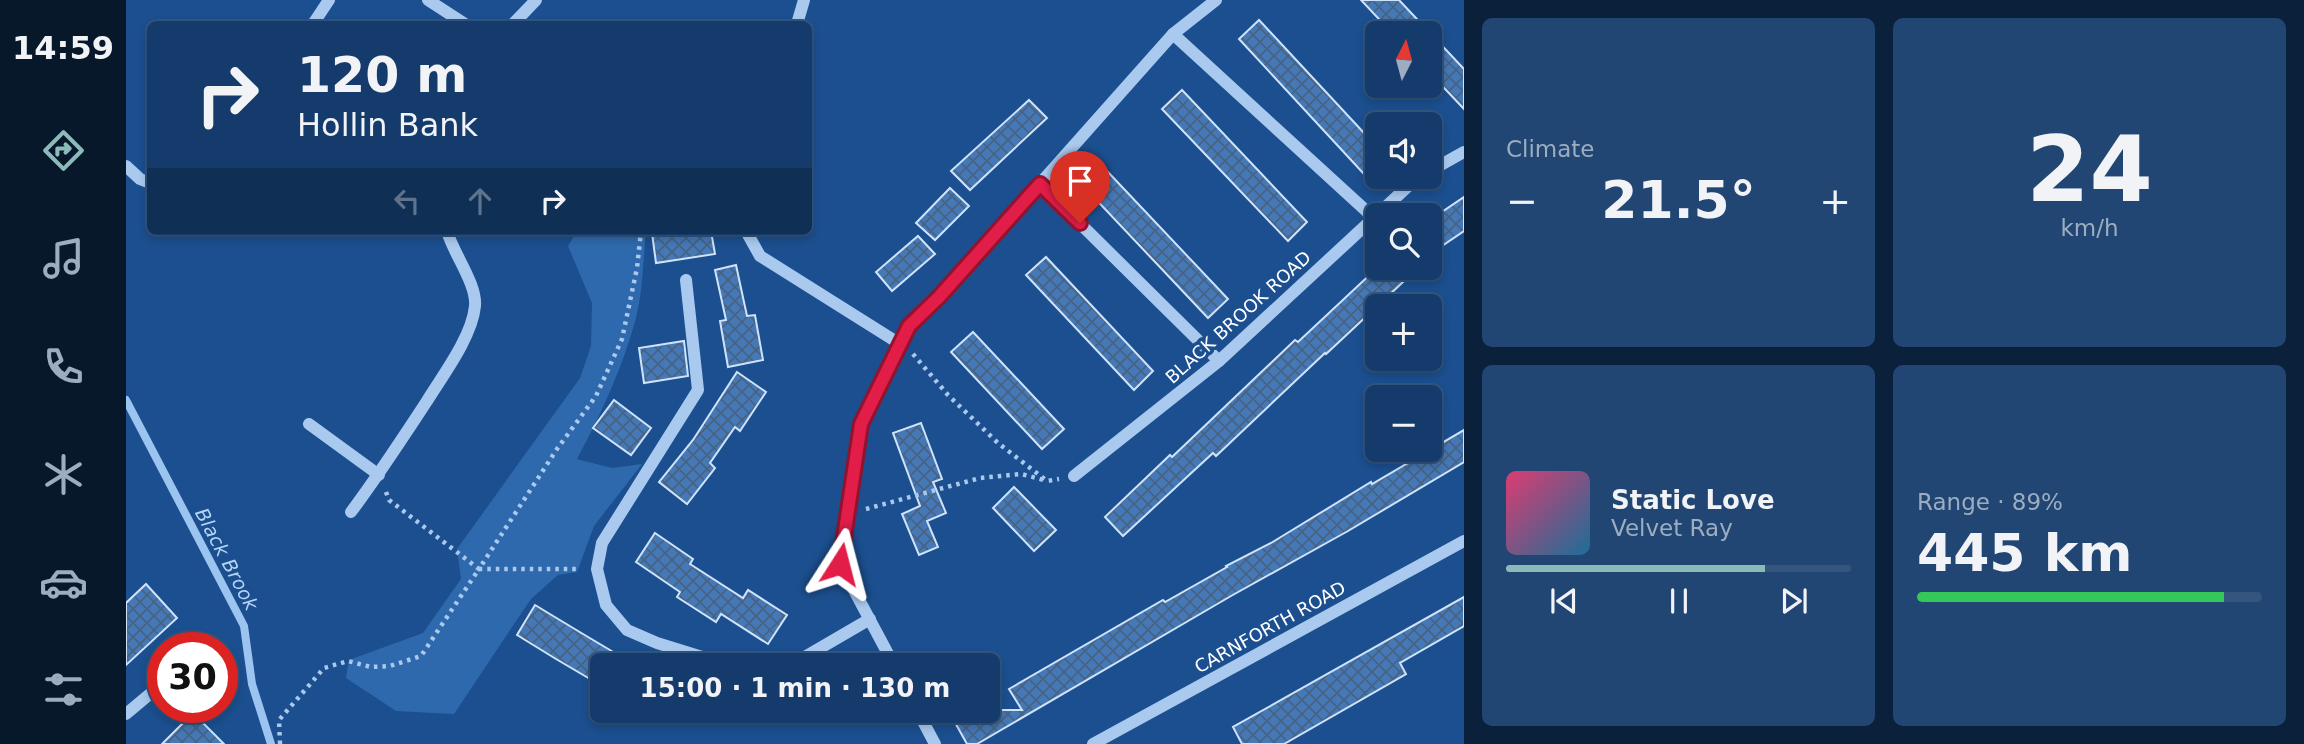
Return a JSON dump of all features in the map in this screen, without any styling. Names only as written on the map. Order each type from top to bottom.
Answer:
[{"type":"street","points":[[315,21],[329,0]]},
{"type":"street","points":[[428,0],[460,21]]},
{"type":"street","points":[[516,21],[536,0]]},
{"type":"street","points":[[798,21],[804,0]]},
{"type":"street","points":[[888,653],[840,564],[861,424],[909,326],[939,297],[1173,34],[1216,0]]},
{"type":"street","points":[[1173,34],[1365,210]]},
{"type":"street","points":[[1442,164],[1464,152]]},
{"type":"street","points":[[126,166],[147,182]]},
{"type":"street","points":[[1040,184],[1219,361]]},
{"type":"street","name":"BLACK BROOK ROAD","points":[[1390,203],[1405,189]]},
{"type":"street","name":"BLACK BROOK ROAD","points":[[1074,476],[1219,361],[1365,226]]},
{"type":"street","points":[[351,512],[379,475],[460,349],[475,306],[473,291],[448,235]]},
{"type":"street","points":[[748,235],[760,256],[900,344]]},
{"type":"street","points":[[686,279],[698,390],[602,543],[597,569],[606,605],[627,630],[689,653]]},
{"type":"street","points":[[309,424],[379,475]]},
{"type":"street","name":"CARNFORTH ROAD","points":[[1093,744],[1464,541]]},
{"type":"street","points":[[812,653],[870,619]]},
{"type":"street","points":[[126,715],[147,697]]},
{"type":"street","points":[[924,723],[935,744]]},
{"type":"path","points":[[280,744],[279,720],[324,668],[348,661],[371,667],[390,666],[421,656],[556,449],[596,396],[622,339],[637,268],[641,235]]},
{"type":"path","points":[[900,344],[908,348],[948,395],[998,443],[1047,481]]},
{"type":"path","points":[[848,514],[980,478],[1021,474],[1047,481],[1074,476]]},
{"type":"path","points":[[379,475],[389,500],[479,569],[597,569]]},
{"type":"shaded area","points":[[575,235],[646,235],[640,297],[631,336],[611,390],[577,459],[612,468],[642,464],[594,526],[577,572],[558,575],[531,599],[454,714],[396,711],[346,678],[349,660],[423,633],[461,579],[457,549],[580,378],[591,346],[592,303],[568,246]]},
{"type":"building","points":[[1361,0],[1399,0],[1419,21],[1381,21]]},
{"type":"building","points":[[1259,20],[1365,134],[1365,173],[1364,174],[1239,39]]},
{"type":"building","points":[[1442,46],[1464,69],[1464,109],[1442,86]]},
{"type":"building","points":[[1182,90],[1307,222],[1288,241],[1162,109]]},
{"type":"building","points":[[1029,100],[1047,118],[970,190],[951,171]]},
{"type":"building","points":[[1107,171],[1228,299],[1208,318],[1087,190]]},
{"type":"building","points":[[950,188],[969,206],[935,240],[916,223]]},
{"type":"building","points":[[1464,197],[1464,231],[1442,246],[1442,212]]},
{"type":"building","points":[[652,235],[712,235],[715,254],[656,263]]},
{"type":"building","points":[[918,236],[935,254],[892,291],[876,272]]},
{"type":"building","points":[[1046,257],[1153,371],[1134,390],[1026,275]]},
{"type":"building","points":[[736,265],[747,316],[755,315],[763,360],[728,367],[720,321],[726,320],[715,270]]},
{"type":"building","points":[[1365,279],[1405,280],[1390,294],[1365,294],[1365,318],[1216,456],[1213,453],[1123,536],[1105,517],[1295,340],[1298,342]]},
{"type":"building","points":[[973,332],[1064,429],[1042,449],[951,352]]},
{"type":"building","points":[[684,341],[688,376],[644,383],[639,348]]},
{"type":"building","points":[[737,372],[766,392],[740,431],[735,427],[710,463],[715,468],[687,504],[659,482],[693,440]]},
{"type":"building","points":[[614,400],[651,428],[631,455],[593,428]]},
{"type":"building","points":[[921,423],[942,479],[933,482],[946,513],[927,521],[938,547],[919,555],[902,514],[920,506],[893,433]]},
{"type":"building","points":[[1464,430],[1464,462],[977,744],[967,744],[955,723],[1000,723],[1000,710],[1022,710],[1009,689],[1163,600],[1165,602],[1271,543],[1371,482],[1372,484],[1409,462],[1442,462],[1442,443]]},
{"type":"building","points":[[1014,487],[1056,530],[1034,551],[993,508]]},
{"type":"building","points":[[655,533],[693,559],[690,564],[743,598],[748,590],[787,615],[768,644],[721,614],[716,622],[677,597],[680,592],[636,562]]},
{"type":"building","points":[[146,584],[177,618],[162,632],[147,632],[147,646],[126,665],[126,603]]},
{"type":"building","points":[[1464,597],[1464,626],[1400,663],[1406,674],[1284,744],[1242,744],[1233,727]]},
{"type":"building","points":[[535,605],[615,653],[590,653],[590,679],[517,635]]},
{"type":"building","points":[[183,723],[203,723],[224,744],[162,744]]},
{"type":"waterway","name":"Black Brook","points":[[126,400],[244,626],[252,684],[271,744]]},
{"type":"route","points":[[840,564],[861,424],[909,326],[939,297],[1040,184],[1080,223]]}]
